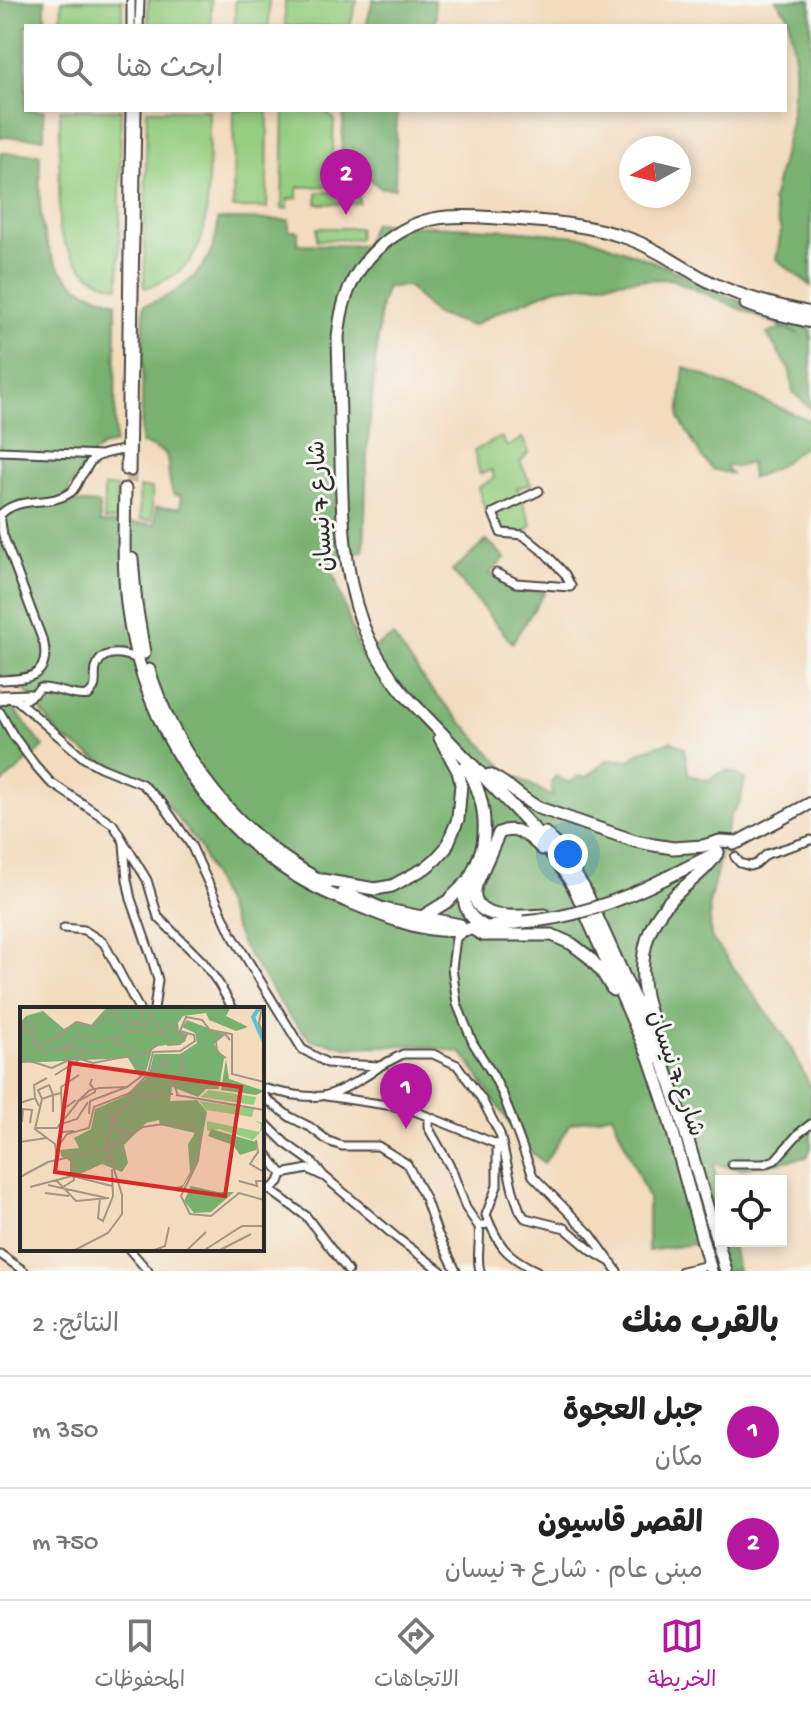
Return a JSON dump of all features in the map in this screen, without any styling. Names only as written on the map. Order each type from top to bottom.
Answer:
[{"type":"main road","name":"شارع 7 نيسان","points":[[710,1268],[649,1057],[569,879],[533,828],[406,696],[389,674],[369,638],[352,587],[342,522],[338,337],[341,311],[349,288],[369,257],[405,230],[443,217],[466,216],[588,226],[630,238],[740,295],[811,313]]},
{"type":"main road","name":"شارع 7 نيسان","points":[[726,1271],[664,1065],[584,888],[556,845],[536,822],[410,692],[375,636],[358,586],[349,521],[345,337],[355,291],[374,262],[392,245],[424,229],[466,223],[586,233],[627,245],[737,301],[811,322]]},
{"type":"main road","points":[[629,1011],[602,972],[572,944],[552,935],[483,935],[470,928],[456,924],[383,909],[317,879],[271,848],[233,814],[201,777],[173,730],[150,673],[139,628],[133,579],[128,489],[127,607],[138,659],[156,712],[179,759],[221,812],[260,851],[335,897],[405,924],[437,930],[470,928],[573,915],[642,891],[811,803]]},
{"type":"main road","points":[[317,879],[375,889],[392,886],[425,868],[446,848],[458,819],[461,784],[458,771],[432,724]]},
{"type":"main road","points":[[456,748],[481,797],[485,828],[482,848],[465,896],[467,913],[484,926]]},
{"type":"main road","points":[[489,775],[539,808],[635,841],[673,848],[703,846],[720,841],[739,842]]},
{"type":"main road","points":[[524,919],[482,911],[476,903],[476,885],[499,833],[515,830],[529,837],[569,879]]},
{"type":"main road","points":[[677,1103],[667,1056],[647,1008],[642,958],[648,932],[666,905],[710,866],[718,852]]},
{"type":"main road","points":[[421,918],[448,901],[470,878]]},
{"type":"street","points":[[131,0],[131,24]]},
{"type":"street","points":[[139,24],[140,0]]},
{"type":"street","points":[[128,472],[130,112]]},
{"type":"street","points":[[128,449],[137,112]]},
{"type":"street","points":[[0,680],[25,679],[35,675],[44,664],[46,654],[3,535],[0,515],[14,505],[53,500],[73,491],[92,460],[128,449]]},
{"type":"street","points":[[0,451],[102,455]]},
{"type":"street","points":[[496,573],[516,583],[571,586],[565,574],[523,535],[501,533],[496,525],[493,513],[539,491]]},
{"type":"street","points":[[22,703],[45,687],[75,695],[89,695],[94,689],[97,666],[102,658],[120,654],[138,659]]},
{"type":"street","points":[[0,695],[36,693]]},
{"type":"street","points":[[0,701],[13,698],[22,703],[84,758],[142,784],[155,794],[185,835],[231,933],[302,1049],[327,1063],[380,1066]]},
{"type":"street","points":[[0,712],[43,775],[107,818],[119,832],[147,880],[158,917],[203,962],[232,1007]]},
{"type":"street","points":[[735,857],[740,863],[750,866],[767,854],[811,840]]},
{"type":"street","points":[[124,842],[131,899],[158,980],[154,1007]]},
{"type":"street","points":[[64,928],[84,930],[104,943],[138,1007]]},
{"type":"street","points":[[470,928],[456,938],[452,968],[457,1004],[473,1043],[503,1095],[533,1176],[591,1235],[616,1269]]},
{"type":"street","points":[[326,1096],[368,1076],[403,1054],[433,1054],[457,1065],[481,1098],[500,1134],[513,1191],[525,1218],[565,1228],[616,1269]]},
{"type":"street","points":[[264,1090],[407,1108],[500,1143]]},
{"type":"street","points":[[264,1093],[270,1102],[328,1141],[342,1146],[378,1146],[407,1164],[456,1271]]},
{"type":"street","points":[[428,1118],[428,1127],[451,1168],[466,1208],[479,1227],[477,1260],[480,1271]]},
{"type":"street","points":[[264,1122],[397,1238],[441,1271]]},
{"type":"street","points":[[732,1164],[771,1162],[811,1124]]},
{"type":"street","points":[[500,1143],[497,1150],[497,1186],[486,1215],[496,1240],[516,1261],[537,1271]]},
{"type":"street","points":[[264,1151],[282,1174]]},
{"type":"street","points":[[282,1174],[308,1169],[325,1177]]},
{"type":"street","points":[[282,1174],[279,1182],[266,1189],[306,1216],[348,1271]]},
{"type":"street","points":[[479,1227],[489,1223]]},
{"type":"street","points":[[131,1251],[148,1271]]},
{"type":"street","points":[[0,1254],[24,1271]]},
{"type":"street","points":[[682,1271],[710,1268]]},
{"type":"green space","points":[[0,0],[45,0],[45,24],[24,24],[24,112],[44,112],[44,138],[0,137]]},
{"type":"green space","points":[[62,0],[122,0],[122,24],[61,24]]},
{"type":"green space","points":[[148,0],[211,0],[211,24],[148,24]]},
{"type":"green space","points":[[235,0],[269,0],[269,24],[235,24]]},
{"type":"green space","points":[[309,0],[357,0],[351,24],[285,24],[285,1],[308,3]]},
{"type":"green space","points":[[373,0],[434,0],[434,24],[367,24]]},
{"type":"green space","points":[[776,0],[811,0],[811,286],[776,259],[781,231],[772,201],[791,121],[795,58],[788,15]]},
{"type":"green space","points":[[60,112],[121,112],[119,287],[98,279],[81,266],[68,249],[59,229]]},
{"type":"green space","points":[[147,112],[209,112],[206,217],[198,248],[179,272],[144,288]]},
{"type":"green space","points":[[234,112],[268,112],[267,208],[233,208]]},
{"type":"green space","points":[[284,112],[328,112],[334,119],[331,186],[299,187],[297,198],[288,199],[288,208],[282,209]]},
{"type":"green space","points":[[344,112],[397,112],[395,188],[381,188],[366,177],[340,176]]},
{"type":"green space","points":[[0,153],[40,154],[41,212],[49,249],[57,265],[69,279],[86,291],[116,302],[115,443],[102,447],[92,455],[69,488],[70,502],[99,504],[100,523],[155,524],[156,507],[181,507],[180,495],[174,495],[170,486],[166,454],[141,444],[144,305],[173,293],[196,274],[212,250],[218,219],[289,220],[289,231],[298,231],[298,244],[364,246],[373,223],[589,237],[811,329],[811,409],[793,392],[790,371],[767,334],[781,328],[799,334],[671,279],[557,288],[472,326],[434,314],[408,286],[387,287],[381,304],[367,453],[364,551],[329,560],[361,656],[393,636],[429,687],[509,773],[553,797],[551,781],[556,776],[569,783],[579,776],[587,777],[607,760],[630,760],[642,751],[671,741],[684,748],[689,775],[708,780],[726,771],[745,780],[740,802],[730,816],[709,904],[711,937],[785,1037],[811,1087],[811,1147],[807,1157],[741,1169],[713,1164],[715,1247],[732,1247],[738,1271],[719,1271],[693,1244],[648,1251],[648,1198],[612,1114],[571,1123],[544,1163],[526,1147],[462,1053],[417,1045],[348,1047],[311,1040],[289,1016],[242,945],[199,846],[151,784],[92,756],[61,737],[17,680],[0,680]]},
{"type":"green space","points":[[317,192],[359,192],[359,203],[317,204]]},
{"type":"green space","points":[[317,228],[359,228],[359,239],[317,240]]},
{"type":"green space","points":[[684,367],[811,421],[811,441],[776,468],[752,478],[750,463],[736,467],[729,465],[726,468],[731,474],[712,469],[679,418]]},
{"type":"green space","points":[[501,437],[507,447],[522,438],[529,452],[520,462],[531,484],[517,488],[532,525],[524,533],[501,529],[493,509],[485,510],[478,488],[494,478],[492,470],[480,474],[474,451]]},
{"type":"green space","points":[[104,487],[117,487],[117,520],[104,520]]},
{"type":"green space","points":[[139,488],[152,488],[152,520],[140,520]]},
{"type":"green space","points":[[487,540],[505,558],[489,574],[520,590],[545,592],[512,643],[452,571]]},
{"type":"green space","points":[[0,708],[13,708],[44,747],[0,785]]},
{"type":"tunnel","points":[[131,472],[131,489]]},
{"type":"place","name":"القصر قاسيون","points":[[346,215]]},
{"type":"place","name":"جبل العجوة","points":[[406,1129]]}]
